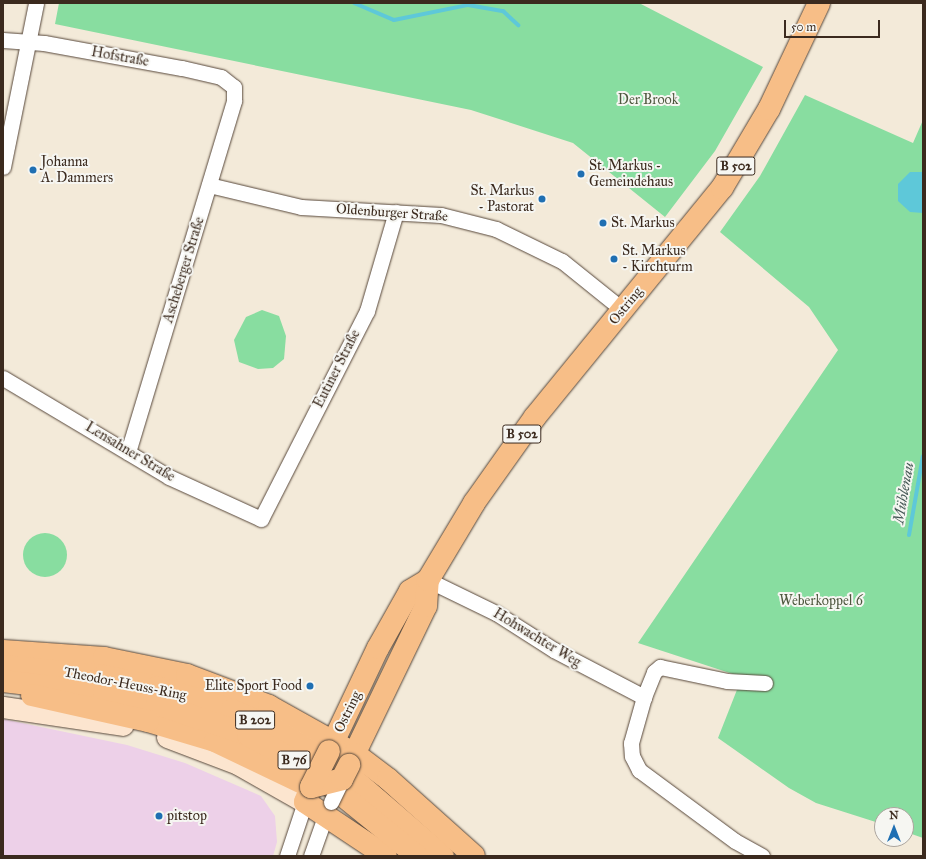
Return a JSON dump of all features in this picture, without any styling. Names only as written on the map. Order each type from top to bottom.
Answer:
[{"type":"main road","name":"Ostring","points":[[303,790],[332,746],[378,648],[410,591],[428,580],[496,469],[736,167],[769,109],[819,3]]},
{"type":"main road","name":"Ostring","points":[[349,766],[426,606],[428,580]]},
{"type":"main road","name":"Theodor-Heuss-Ring","points":[[3,651],[104,658],[187,675],[232,690],[332,746],[349,766],[388,779],[474,856]]},
{"type":"main road","name":"Theodor-Heuss-Ring","points":[[5,677],[97,692],[157,704],[248,735],[316,773],[416,848]]},
{"type":"main road","name":"B 76","points":[[5,677],[30,695],[148,721],[215,741]]},
{"type":"main road","points":[[3,707],[122,725],[165,736],[303,790],[349,766]]},
{"type":"main road","points":[[165,736],[215,741],[303,790],[329,808],[354,832],[386,856]]},
{"type":"main road","name":"B 76","points":[[416,848],[443,856]]},
{"type":"street","points":[[3,166],[36,3]]},
{"type":"street","name":"Hofstraße","points":[[3,40],[27,42],[182,68],[221,77],[234,87]]},
{"type":"street","name":"Ascheberger Straße","points":[[128,452],[234,101],[234,87]]},
{"type":"street","name":"Oldenburger Straße","points":[[209,185],[300,207],[441,215],[521,238],[562,261],[623,310]]},
{"type":"street","name":"Eutiner Straße","points":[[261,520],[367,311],[396,212]]},
{"type":"street","name":"Lensahner Straße","points":[[3,378],[169,477],[261,520]]},
{"type":"street","name":"Hohwachter Weg","points":[[428,580],[496,613],[554,650],[644,697]]},
{"type":"street","points":[[762,856],[736,841],[639,770],[632,756],[631,743],[644,697],[654,672],[660,667],[727,681],[766,683]]},
{"type":"street","name":"Ostring","points":[[311,856],[329,808],[349,766]]},
{"type":"street","name":"Ostring","points":[[287,856],[303,790]]},
{"type":"shaded area","points":[[3,719],[127,745],[185,763],[261,796],[275,816],[277,842],[273,856],[3,856]]},
{"type":"green space","name":"Der Brook","points":[[59,3],[639,3],[763,67],[715,151],[665,217],[573,143],[471,110],[55,24]]},
{"type":"green space","name":"Weberkoppel 6","points":[[805,95],[913,143],[923,120],[923,838],[914,835],[914,807],[874,807],[874,821],[816,803],[789,788],[718,738],[742,677],[638,643],[838,350],[809,307],[720,232],[760,176]]},
{"type":"green space","points":[[262,310],[279,316],[286,336],[284,359],[273,368],[258,369],[239,362],[234,340],[246,317]]},
{"type":"green space","points":[[41,533],[49,533],[61,539],[67,551],[67,559],[61,571],[49,577],[41,577],[29,571],[23,559],[23,551],[29,539]]},
{"type":"water","points":[[910,172],[923,172],[923,213],[910,212],[898,201],[898,184]]},
{"type":"waterway","name":"Mühlenau","points":[[354,3],[394,20],[468,5],[503,11],[518,25]]},
{"type":"waterway","name":"Mühlenau","points":[[909,535],[923,456]]},
{"type":"place","name":"Johanna A. Dammers","points":[[33,170]]},
{"type":"place","name":"St. Markus - Gemeindehaus","points":[[581,174]]},
{"type":"place","name":"St. Markus - Pastorat","points":[[542,199]]},
{"type":"place","name":"St. Markus","points":[[603,223]]},
{"type":"place","name":"St. Markus - Kirchturm","points":[[614,259]]},
{"type":"place","name":"Elite Sport Food","points":[[310,686]]},
{"type":"place","name":"pitstop","points":[[159,816]]}]
